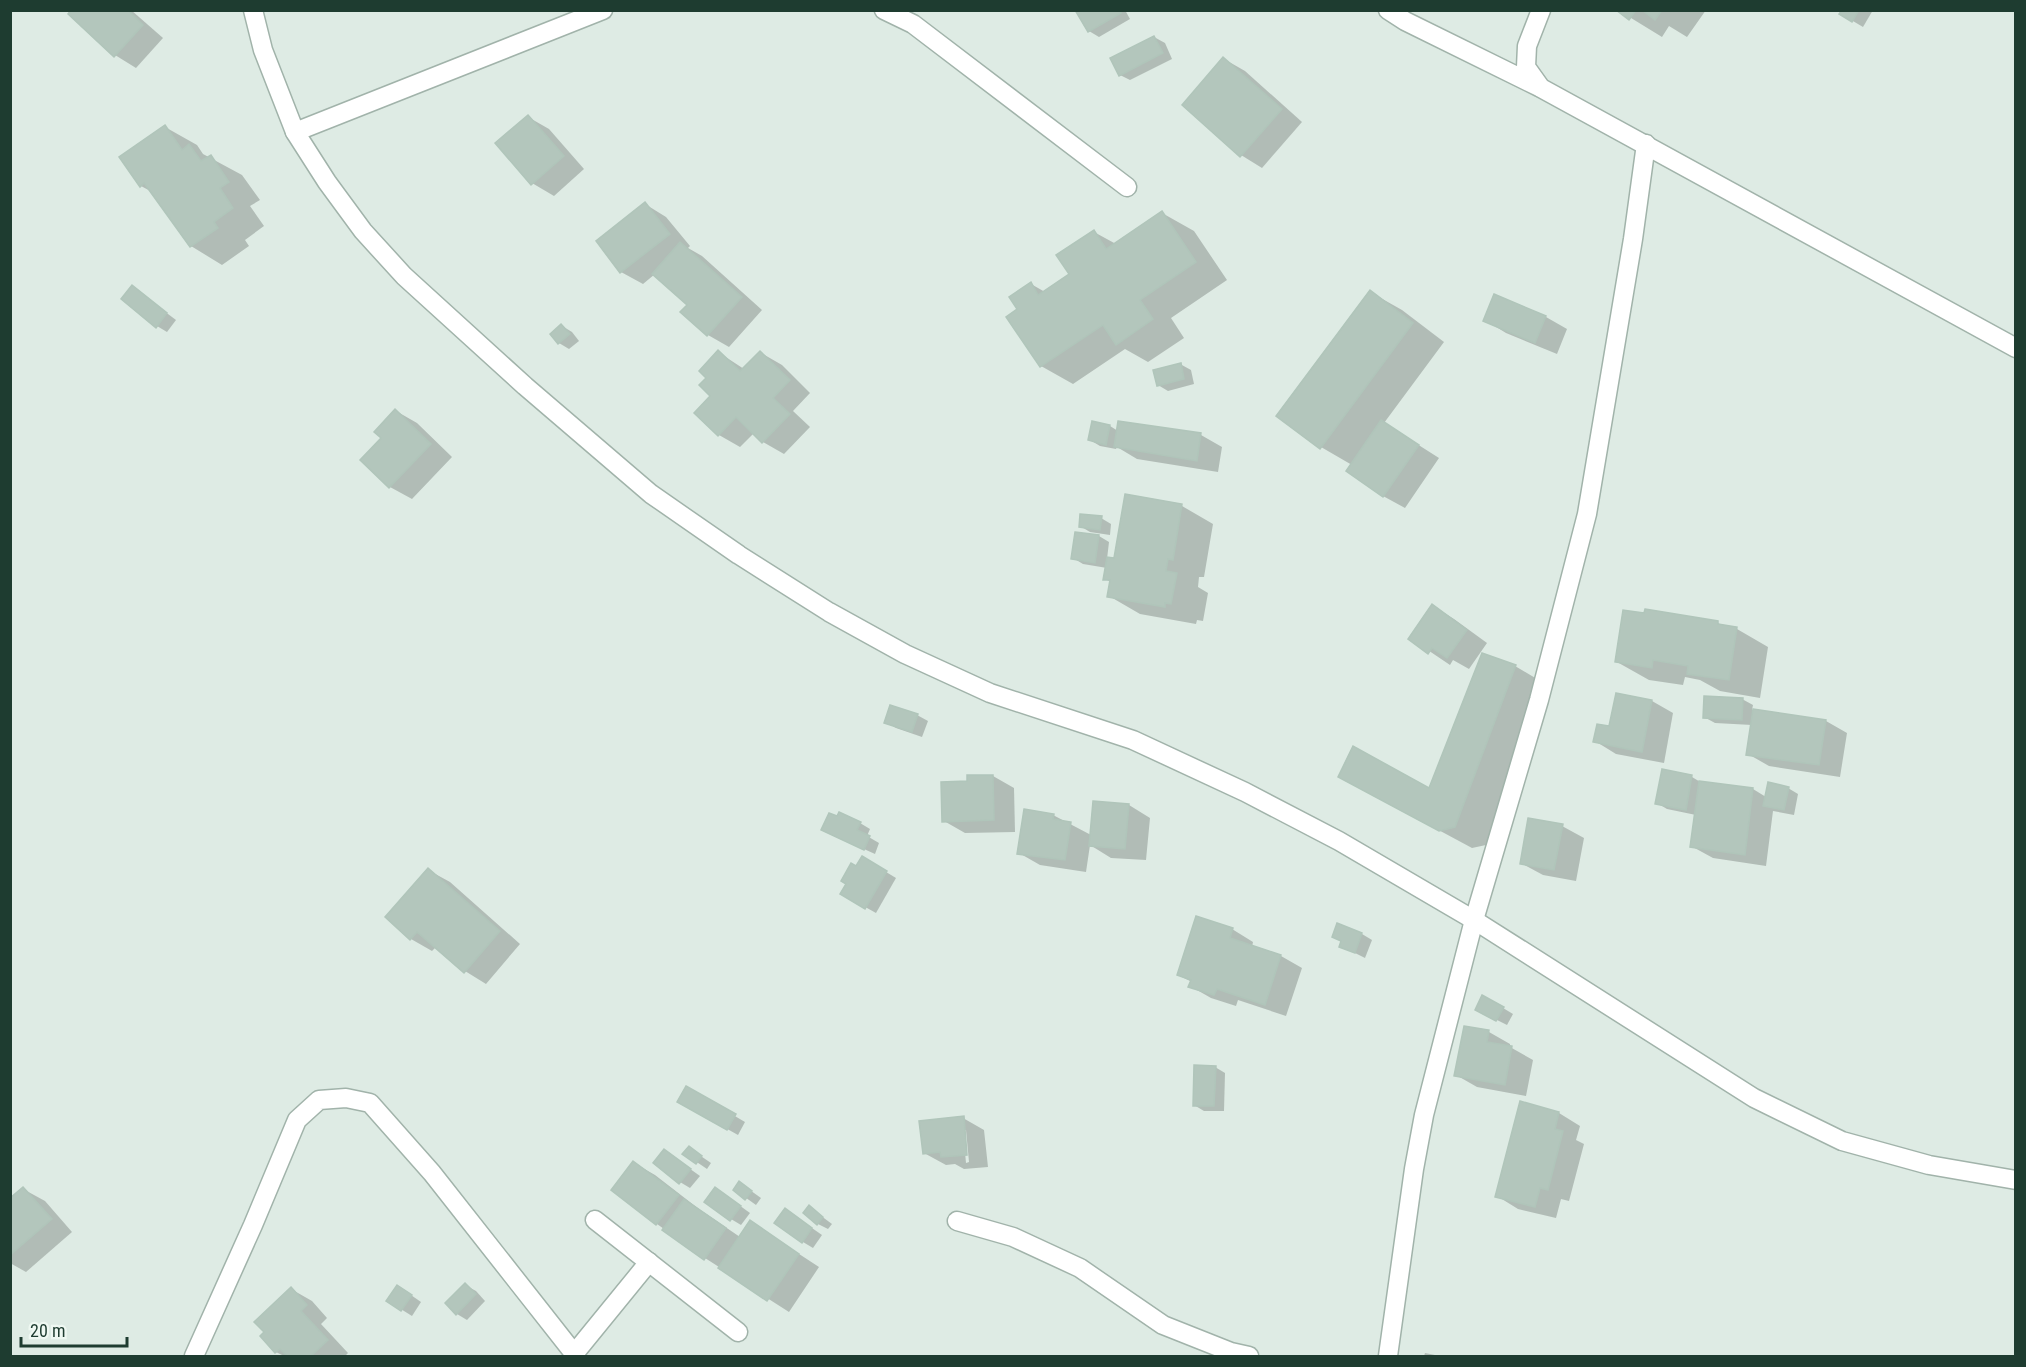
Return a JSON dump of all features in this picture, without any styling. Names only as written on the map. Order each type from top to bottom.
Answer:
[{"type":"street","points":[[253,10],[263,50],[296,132],[327,182],[363,231],[404,276],[525,386],[651,494],[739,555],[829,612],[905,654],[990,693],[1133,740],[1245,792],[1339,842],[1474,920],[1754,1098],[1842,1141],[1929,1165],[2016,1180]]},
{"type":"street","points":[[296,132],[603,10]]},
{"type":"street","points":[[884,10],[913,24],[1127,187]]},
{"type":"street","points":[[1388,10],[1405,21],[1541,88],[1646,144],[2016,348]]},
{"type":"street","points":[[1541,88],[1526,67],[1527,46],[1542,10]]},
{"type":"street","points":[[1388,1356],[1414,1169],[1424,1115],[1474,920],[1539,700],[1587,514],[1633,239],[1646,144]]},
{"type":"street","points":[[194,1356],[297,1120],[319,1100],[346,1098],[370,1103],[432,1173],[575,1355],[648,1262]]},
{"type":"street","points":[[595,1220],[738,1332]]},
{"type":"street","points":[[957,1221],[1023,1241],[1080,1268],[1163,1325],[1231,1352],[1249,1356]]},
{"type":"building","points":[[71,10],[128,10],[143,25],[114,57],[68,14]]},
{"type":"building","points":[[1075,10],[1119,10],[1121,13],[1088,32]]},
{"type":"building","points":[[1616,10],[1636,10],[1629,20]]},
{"type":"building","points":[[1642,10],[1662,10],[1655,20]]},
{"type":"building","points":[[1842,10],[1859,10],[1852,22],[1839,14]]},
{"type":"building","points":[[1154,36],[1163,53],[1119,76],[1110,58]]},
{"type":"building","points":[[1223,57],[1282,109],[1240,157],[1182,105]]},
{"type":"building","points":[[528,115],[564,156],[531,185],[495,143]]},
{"type":"building","points":[[165,125],[182,150],[189,144],[201,161],[211,155],[229,182],[220,188],[233,208],[214,222],[218,228],[190,247],[144,183],[140,187],[119,157]]},
{"type":"building","points":[[645,202],[670,234],[620,273],[596,241]]},
{"type":"building","points":[[1162,211],[1196,262],[1140,300],[1153,319],[1116,345],[1103,325],[1040,367],[1006,317],[1017,309],[1009,297],[1031,282],[1038,295],[1069,274],[1056,255],[1094,230],[1106,249]]},
{"type":"building","points":[[680,242],[742,297],[707,336],[680,312],[687,305],[652,274]]},
{"type":"building","points":[[132,285],[167,313],[156,328],[121,299]]},
{"type":"building","points":[[1370,290],[1413,323],[1320,449],[1276,416]]},
{"type":"building","points":[[1494,294],[1546,316],[1535,343],[1483,321]]},
{"type":"building","points":[[561,324],[570,334],[558,344],[550,334]]},
{"type":"building","points":[[718,350],[740,371],[760,351],[790,380],[773,398],[790,414],[762,443],[736,417],[718,436],[694,413],[710,396],[699,385],[706,378],[699,371]]},
{"type":"building","points":[[1181,363],[1184,379],[1157,386],[1153,370]]},
{"type":"building","points":[[395,409],[431,444],[389,488],[360,460],[381,438],[374,432]]},
{"type":"building","points":[[1381,420],[1419,445],[1383,497],[1346,471]]},
{"type":"building","points":[[1092,421],[1110,425],[1106,445],[1088,440]]},
{"type":"building","points":[[1118,421],[1201,433],[1197,461],[1114,447]]},
{"type":"building","points":[[1125,494],[1182,504],[1173,560],[1168,559],[1166,571],[1177,573],[1171,604],[1165,603],[1165,607],[1107,597],[1110,580],[1103,580],[1107,557],[1114,558]]},
{"type":"building","points":[[1080,514],[1102,516],[1100,530],[1079,527]]},
{"type":"building","points":[[1075,532],[1099,535],[1095,563],[1071,559]]},
{"type":"building","points":[[1432,604],[1467,630],[1447,658],[1432,648],[1428,654],[1408,639]]},
{"type":"building","points":[[1645,609],[1718,621],[1718,624],[1737,627],[1729,680],[1687,674],[1688,666],[1653,660],[1652,668],[1615,662],[1623,610],[1644,613]]},
{"type":"building","points":[[1482,653],[1516,665],[1455,827],[1439,831],[1338,777],[1353,746],[1429,788]]},
{"type":"building","points":[[1616,693],[1652,700],[1642,752],[1593,742],[1597,724],[1609,726]]},
{"type":"building","points":[[1704,696],[1743,698],[1742,720],[1703,718]]},
{"type":"building","points":[[890,705],[918,714],[912,732],[884,723]]},
{"type":"building","points":[[1753,709],[1826,720],[1819,765],[1746,755]]},
{"type":"building","points":[[1662,769],[1692,775],[1686,810],[1655,804]]},
{"type":"building","points":[[967,775],[993,775],[994,820],[942,822],[941,782],[967,781]]},
{"type":"building","points":[[1699,781],[1753,788],[1745,855],[1690,847]]},
{"type":"building","points":[[1768,782],[1789,787],[1784,810],[1763,806]]},
{"type":"building","points":[[1093,801],[1129,804],[1125,849],[1089,846]]},
{"type":"building","points":[[1024,809],[1054,814],[1053,819],[1071,822],[1065,860],[1017,854]]},
{"type":"building","points":[[839,812],[861,822],[857,830],[870,836],[864,850],[821,830],[829,813],[837,816]]},
{"type":"building","points":[[1528,818],[1563,824],[1554,870],[1520,864]]},
{"type":"building","points":[[862,856],[887,871],[865,909],[840,894],[846,884],[841,881],[851,863],[856,866]]},
{"type":"building","points":[[428,868],[500,931],[464,973],[417,932],[410,940],[385,917]]},
{"type":"building","points":[[1196,916],[1233,928],[1230,938],[1281,955],[1265,1005],[1217,989],[1214,995],[1188,987],[1191,980],[1177,975]]},
{"type":"building","points":[[1337,923],[1362,933],[1355,953],[1339,947],[1341,941],[1332,937]]},
{"type":"building","points":[[1482,995],[1504,1007],[1496,1021],[1475,1010]]},
{"type":"building","points":[[1464,1026],[1489,1030],[1487,1042],[1512,1046],[1505,1085],[1454,1076]]},
{"type":"building","points":[[1194,1065],[1216,1066],[1214,1106],[1193,1106]]},
{"type":"building","points":[[686,1086],[736,1114],[727,1130],[677,1102]]},
{"type":"building","points":[[1520,1101],[1559,1112],[1555,1129],[1563,1131],[1548,1190],[1540,1188],[1535,1207],[1495,1197]]},
{"type":"building","points":[[964,1116],[967,1155],[941,1157],[940,1152],[923,1154],[919,1121]]},
{"type":"building","points":[[689,1146],[702,1156],[696,1164],[682,1154]]},
{"type":"building","points":[[664,1149],[691,1169],[679,1184],[653,1163]]},
{"type":"building","points":[[633,1161],[679,1195],[656,1225],[611,1190]]},
{"type":"building","points":[[739,1181],[752,1191],[745,1200],[733,1190]]},
{"type":"building","points":[[23,1187],[52,1219],[10,1255],[10,1198]]},
{"type":"building","points":[[715,1187],[741,1206],[730,1221],[704,1202]]},
{"type":"building","points":[[684,1199],[726,1228],[704,1260],[662,1230]]},
{"type":"building","points":[[809,1205],[823,1217],[817,1225],[803,1213]]},
{"type":"building","points":[[785,1208],[812,1228],[802,1243],[774,1223]]},
{"type":"building","points":[[750,1220],[799,1254],[767,1301],[718,1268]]},
{"type":"building","points":[[465,1283],[476,1294],[456,1315],[445,1303]]},
{"type":"building","points":[[397,1285],[412,1295],[401,1311],[386,1301]]},
{"type":"building","points":[[291,1287],[307,1305],[301,1311],[328,1340],[311,1356],[287,1356],[280,1349],[275,1353],[260,1336],[264,1332],[254,1322]]}]
